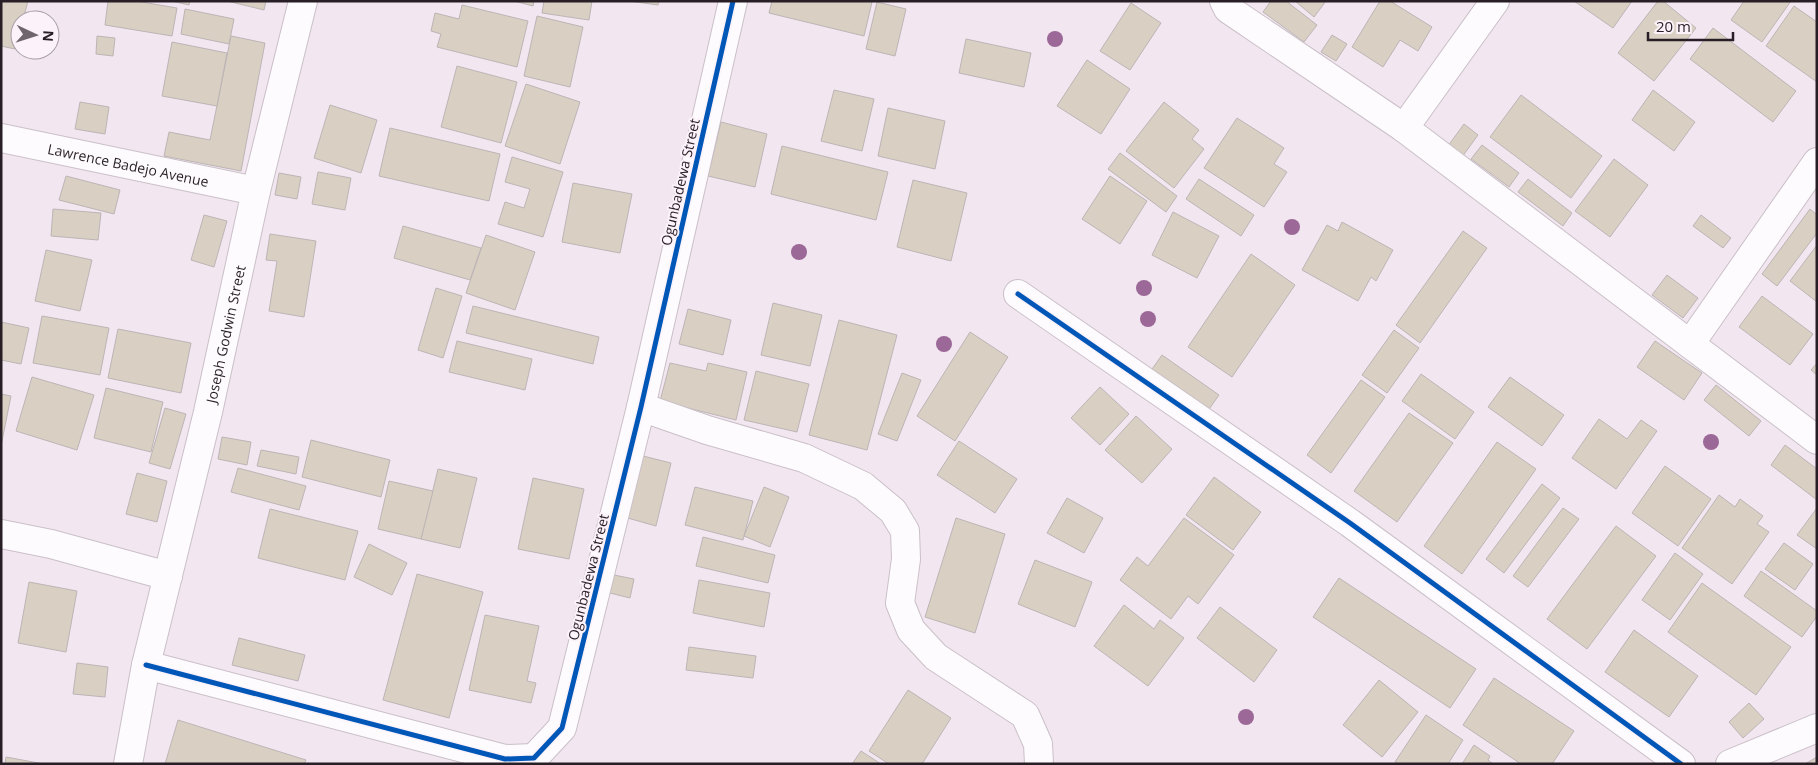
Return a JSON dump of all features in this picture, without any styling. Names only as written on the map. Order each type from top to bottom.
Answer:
[{"type":"street","name":"Joseph Godwin Street","points":[[128,764],[146,666],[208,412],[256,190],[303,1]]},
{"type":"street","name":"Ogunbadewa Street","points":[[146,666],[505,759],[534,758],[562,728],[641,407],[733,1]]},
{"type":"street","points":[[1224,1],[1228,9],[1404,128],[1817,440]]},
{"type":"street","points":[[1404,128],[1495,1]]},
{"type":"street","name":"Lawrence Badejo Avenue","points":[[1,138],[256,190]]},
{"type":"street","points":[[1690,344],[1817,162]]},
{"type":"street","points":[[1018,294],[1350,523],[1681,764]]},
{"type":"street","points":[[641,407],[707,430],[804,458],[863,486],[893,511],[905,531],[906,559],[900,604],[911,630],[936,657],[1024,715],[1038,744],[1039,764]]},
{"type":"street","points":[[1,534],[51,544],[168,576]]},
{"type":"street","points":[[1733,763],[1817,728]]},
{"type":"building","points":[[1,1],[28,1],[26,10],[10,10],[10,48],[1,46]]},
{"type":"building","points":[[108,1],[136,1],[177,8],[172,36],[105,25]]},
{"type":"building","points":[[172,1],[190,1],[189,5]]},
{"type":"building","points":[[227,1],[266,1],[264,10]]},
{"type":"building","points":[[514,1],[534,1],[533,6]]},
{"type":"building","points":[[544,1],[592,1],[589,20],[542,13]]},
{"type":"building","points":[[629,1],[659,1],[658,5]]},
{"type":"building","points":[[772,1],[872,2],[864,36],[769,13]]},
{"type":"building","points":[[1271,1],[1286,1],[1317,25],[1304,42],[1263,12]]},
{"type":"building","points":[[1295,1],[1326,1],[1314,17]]},
{"type":"building","points":[[1380,1],[1390,1],[1432,27],[1418,51],[1400,40],[1383,67],[1352,47]]},
{"type":"building","points":[[1574,1],[1632,1],[1613,28]]},
{"type":"building","points":[[1658,1],[1663,1],[1696,28],[1654,81],[1618,53]]},
{"type":"building","points":[[1744,1],[1791,1],[1762,42],[1731,20]]},
{"type":"building","points":[[877,2],[906,9],[895,56],[866,49]]},
{"type":"building","points":[[1131,3],[1161,23],[1130,70],[1100,51]]},
{"type":"building","points":[[462,5],[528,21],[517,67],[437,47],[441,34],[431,31],[435,13],[459,19]]},
{"type":"building","points":[[1794,6],[1817,22],[1817,82],[1766,46]]},
{"type":"building","points":[[185,9],[234,19],[229,44],[181,34]]},
{"type":"building","points":[[537,16],[583,27],[570,87],[524,76]]},
{"type":"building","points":[[1713,28],[1796,91],[1773,122],[1690,59]]},
{"type":"building","points":[[1332,35],[1347,44],[1336,61],[1321,52]]},
{"type":"building","points":[[97,36],[115,38],[113,56],[96,54]]},
{"type":"building","points":[[231,36],[265,43],[241,171],[164,156],[169,132],[210,140]]},
{"type":"building","points":[[966,39],[1031,53],[1024,87],[959,73]]},
{"type":"building","points":[[172,42],[227,53],[217,106],[162,96]]},
{"type":"building","points":[[1087,60],[1130,89],[1101,134],[1057,106]]},
{"type":"building","points":[[457,66],[517,82],[501,143],[441,127]]},
{"type":"building","points":[[526,84],[580,102],[560,164],[505,146]]},
{"type":"building","points":[[834,90],[874,99],[862,151],[821,141]]},
{"type":"building","points":[[1653,90],[1695,122],[1674,151],[1632,120]]},
{"type":"building","points":[[1521,95],[1602,156],[1571,198],[1490,137]]},
{"type":"building","points":[[80,102],[109,107],[105,134],[75,129]]},
{"type":"building","points":[[1164,102],[1199,130],[1192,139],[1204,149],[1174,188],[1126,151]]},
{"type":"building","points":[[330,105],[377,120],[361,173],[314,158]]},
{"type":"building","points":[[888,108],[945,121],[935,169],[878,156]]},
{"type":"building","points":[[1237,118],[1284,148],[1274,164],[1287,172],[1264,207],[1204,168]]},
{"type":"building","points":[[721,122],[767,134],[755,187],[708,176]]},
{"type":"building","points":[[1464,124],[1478,135],[1462,157],[1448,146]]},
{"type":"building","points":[[390,128],[500,154],[489,201],[379,176]]},
{"type":"building","points":[[1482,145],[1519,173],[1509,187],[1471,159]]},
{"type":"building","points":[[782,146],[888,172],[876,220],[771,194]]},
{"type":"building","points":[[1120,153],[1177,196],[1166,212],[1108,169]]},
{"type":"building","points":[[512,157],[563,172],[543,237],[498,224],[505,202],[524,208],[530,189],[505,182]]},
{"type":"building","points":[[1614,159],[1648,185],[1610,237],[1575,211]]},
{"type":"building","points":[[318,172],[351,178],[345,210],[312,204]]},
{"type":"building","points":[[279,173],[301,177],[297,199],[275,195]]},
{"type":"building","points":[[66,176],[120,190],[114,214],[59,200]]},
{"type":"building","points":[[1110,176],[1147,201],[1120,244],[1082,219]]},
{"type":"building","points":[[1199,179],[1254,215],[1241,236],[1186,199]]},
{"type":"building","points":[[1528,179],[1572,213],[1563,226],[1518,192]]},
{"type":"building","points":[[913,180],[967,193],[951,261],[897,247]]},
{"type":"building","points":[[573,183],[632,194],[620,253],[562,242]]},
{"type":"building","points":[[53,209],[101,213],[98,240],[51,236]]},
{"type":"building","points":[[1810,209],[1817,215],[1817,233],[1777,286],[1762,274]]},
{"type":"building","points":[[1173,212],[1219,236],[1197,278],[1152,255]]},
{"type":"building","points":[[204,215],[227,221],[214,267],[191,260]]},
{"type":"building","points":[[1701,215],[1731,238],[1723,248],[1693,226]]},
{"type":"building","points":[[1342,222],[1393,250],[1376,281],[1371,277],[1358,301],[1302,270],[1327,225],[1338,231]]},
{"type":"building","points":[[403,226],[481,248],[470,280],[394,258]]},
{"type":"building","points":[[1463,231],[1487,248],[1420,343],[1396,325]]},
{"type":"building","points":[[270,234],[316,241],[304,317],[269,311],[277,261],[266,260]]},
{"type":"building","points":[[486,235],[535,252],[515,310],[466,293]]},
{"type":"building","points":[[1817,245],[1817,302],[1790,281]]},
{"type":"building","points":[[46,250],[92,260],[80,311],[35,301]]},
{"type":"building","points":[[1251,254],[1295,285],[1232,377],[1188,347]]},
{"type":"building","points":[[1667,275],[1698,298],[1683,318],[1652,295]]},
{"type":"building","points":[[436,288],[462,296],[443,358],[418,350]]},
{"type":"building","points":[[1762,296],[1813,334],[1790,365],[1739,327]]},
{"type":"building","points":[[773,303],[822,315],[810,366],[761,355]]},
{"type":"building","points":[[473,306],[599,337],[593,364],[466,333]]},
{"type":"building","points":[[688,309],[731,320],[723,355],[679,344]]},
{"type":"building","points":[[42,316],[109,328],[100,375],[33,363]]},
{"type":"building","points":[[839,320],[897,335],[867,450],[809,435]]},
{"type":"building","points":[[1,322],[29,328],[21,364],[1,360]]},
{"type":"building","points":[[118,329],[191,343],[181,393],[108,378]]},
{"type":"building","points":[[1394,330],[1419,348],[1387,393],[1362,375]]},
{"type":"building","points":[[970,332],[1008,357],[955,441],[917,416]]},
{"type":"building","points":[[457,341],[532,359],[525,390],[449,372]]},
{"type":"building","points":[[1655,341],[1702,373],[1684,400],[1637,367]]},
{"type":"building","points":[[1162,355],[1219,395],[1207,412],[1150,372]]},
{"type":"building","points":[[670,363],[706,371],[708,363],[747,372],[736,420],[660,401]]},
{"type":"building","points":[[1817,363],[1817,375],[1811,370]]},
{"type":"building","points":[[756,371],[809,384],[797,432],[744,420]]},
{"type":"building","points":[[902,373],[921,380],[897,441],[878,434]]},
{"type":"building","points":[[1421,374],[1474,412],[1455,439],[1402,401]]},
{"type":"building","points":[[32,377],[94,395],[77,450],[16,431]]},
{"type":"building","points":[[1510,377],[1564,415],[1542,446],[1488,407]]},
{"type":"building","points":[[1361,380],[1385,397],[1331,473],[1307,455]]},
{"type":"building","points":[[1716,385],[1761,421],[1749,436],[1704,400]]},
{"type":"building","points":[[1100,387],[1129,414],[1100,445],[1071,418]]},
{"type":"building","points":[[106,388],[163,402],[151,452],[94,438]]},
{"type":"building","points":[[1,394],[11,396],[1,446]]},
{"type":"building","points":[[165,408],[186,414],[170,469],[149,463]]},
{"type":"building","points":[[1409,413],[1453,443],[1397,522],[1354,491]]},
{"type":"building","points":[[1136,416],[1172,449],[1142,483],[1105,450]]},
{"type":"building","points":[[1599,419],[1627,439],[1641,420],[1657,431],[1616,489],[1572,458]]},
{"type":"building","points":[[222,437],[251,442],[247,465],[218,459]]},
{"type":"building","points":[[311,440],[390,460],[381,497],[302,477]]},
{"type":"building","points":[[959,441],[1017,479],[995,513],[937,475]]},
{"type":"building","points":[[1497,442],[1536,469],[1462,574],[1424,546]]},
{"type":"building","points":[[1785,445],[1817,469],[1817,500],[1771,465]]},
{"type":"building","points":[[261,450],[299,457],[296,474],[257,466]]},
{"type":"building","points":[[639,455],[671,463],[656,526],[624,517]]},
{"type":"building","points":[[1665,466],[1711,499],[1678,546],[1632,513]]},
{"type":"building","points":[[238,468],[306,486],[299,510],[231,492]]},
{"type":"building","points":[[438,469],[477,478],[460,548],[421,539]]},
{"type":"building","points":[[137,473],[167,481],[157,522],[126,514]]},
{"type":"building","points":[[1214,477],[1261,512],[1233,550],[1186,515]]},
{"type":"building","points":[[533,478],[584,489],[569,559],[518,549]]},
{"type":"building","points":[[389,481],[433,491],[421,539],[378,529]]},
{"type":"building","points":[[1542,484],[1560,498],[1504,573],[1486,559]]},
{"type":"building","points":[[695,487],[753,501],[743,540],[685,525]]},
{"type":"building","points":[[764,487],[789,497],[770,547],[744,536]]},
{"type":"building","points":[[1719,495],[1735,507],[1740,499],[1763,516],[1757,524],[1769,532],[1732,584],[1682,548]]},
{"type":"building","points":[[1067,498],[1103,518],[1084,553],[1047,533]]},
{"type":"building","points":[[1563,508],[1579,519],[1528,587],[1513,576]]},
{"type":"building","points":[[1817,508],[1817,549],[1797,535]]},
{"type":"building","points":[[270,509],[358,531],[345,580],[258,558]]},
{"type":"building","points":[[956,518],[1005,534],[975,633],[925,617]]},
{"type":"building","points":[[1184,518],[1234,555],[1198,604],[1188,596],[1171,619],[1120,580],[1137,557],[1148,566]]},
{"type":"building","points":[[1616,526],[1656,556],[1587,649],[1547,619]]},
{"type":"building","points":[[703,537],[775,555],[768,583],[696,566]]},
{"type":"building","points":[[1784,543],[1813,564],[1795,590],[1765,569]]},
{"type":"building","points":[[369,544],[407,563],[392,595],[354,577]]},
{"type":"building","points":[[1675,553],[1703,574],[1670,620],[1642,600]]},
{"type":"building","points":[[1035,560],[1092,582],[1075,627],[1018,604]]},
{"type":"building","points":[[1761,571],[1817,611],[1817,616],[1802,637],[1744,596]]},
{"type":"building","points":[[417,574],[483,592],[449,718],[383,700]]},
{"type":"building","points":[[614,575],[634,579],[630,598],[610,593]]},
{"type":"building","points":[[1339,578],[1476,669],[1450,708],[1313,617]]},
{"type":"building","points":[[699,580],[770,593],[764,627],[693,613]]},
{"type":"building","points":[[29,582],[77,591],[66,652],[18,643]]},
{"type":"building","points":[[1702,583],[1791,647],[1756,695],[1668,632]]},
{"type":"building","points":[[1124,605],[1154,629],[1160,620],[1184,638],[1148,686],[1094,646]]},
{"type":"building","points":[[1220,607],[1277,650],[1254,682],[1197,638]]},
{"type":"building","points":[[485,615],[539,626],[527,681],[536,683],[531,703],[469,690]]},
{"type":"building","points":[[1634,630],[1698,676],[1669,717],[1605,672]]},
{"type":"building","points":[[239,638],[305,655],[298,681],[232,665]]},
{"type":"building","points":[[689,647],[756,656],[753,678],[686,670]]},
{"type":"building","points":[[77,663],[108,667],[105,697],[73,694]]},
{"type":"building","points":[[1494,678],[1574,731],[1552,764],[1521,764],[1463,725]]},
{"type":"building","points":[[1379,680],[1418,712],[1382,757],[1343,725]]},
{"type":"building","points":[[908,690],[951,718],[922,764],[889,764],[869,751]]},
{"type":"building","points":[[1749,703],[1764,719],[1743,738],[1729,722]]},
{"type":"building","points":[[1426,715],[1463,740],[1448,764],[1399,764],[1395,762]]},
{"type":"building","points":[[178,720],[306,760],[304,764],[165,764]]},
{"type":"building","points":[[1474,745],[1490,756],[1488,760],[1493,764],[1462,764]]},
{"type":"building","points":[[861,751],[881,764],[852,764]]},
{"type":"building","points":[[6,757],[44,764],[5,764]]},
{"type":"building","points":[[1817,757],[1817,764],[1805,764]]},
{"type":"cycle path","points":[[146,665],[505,759],[534,758],[562,728],[641,407],[733,1]]},
{"type":"cycle path","points":[[1018,294],[1350,523],[1681,764]]}]
